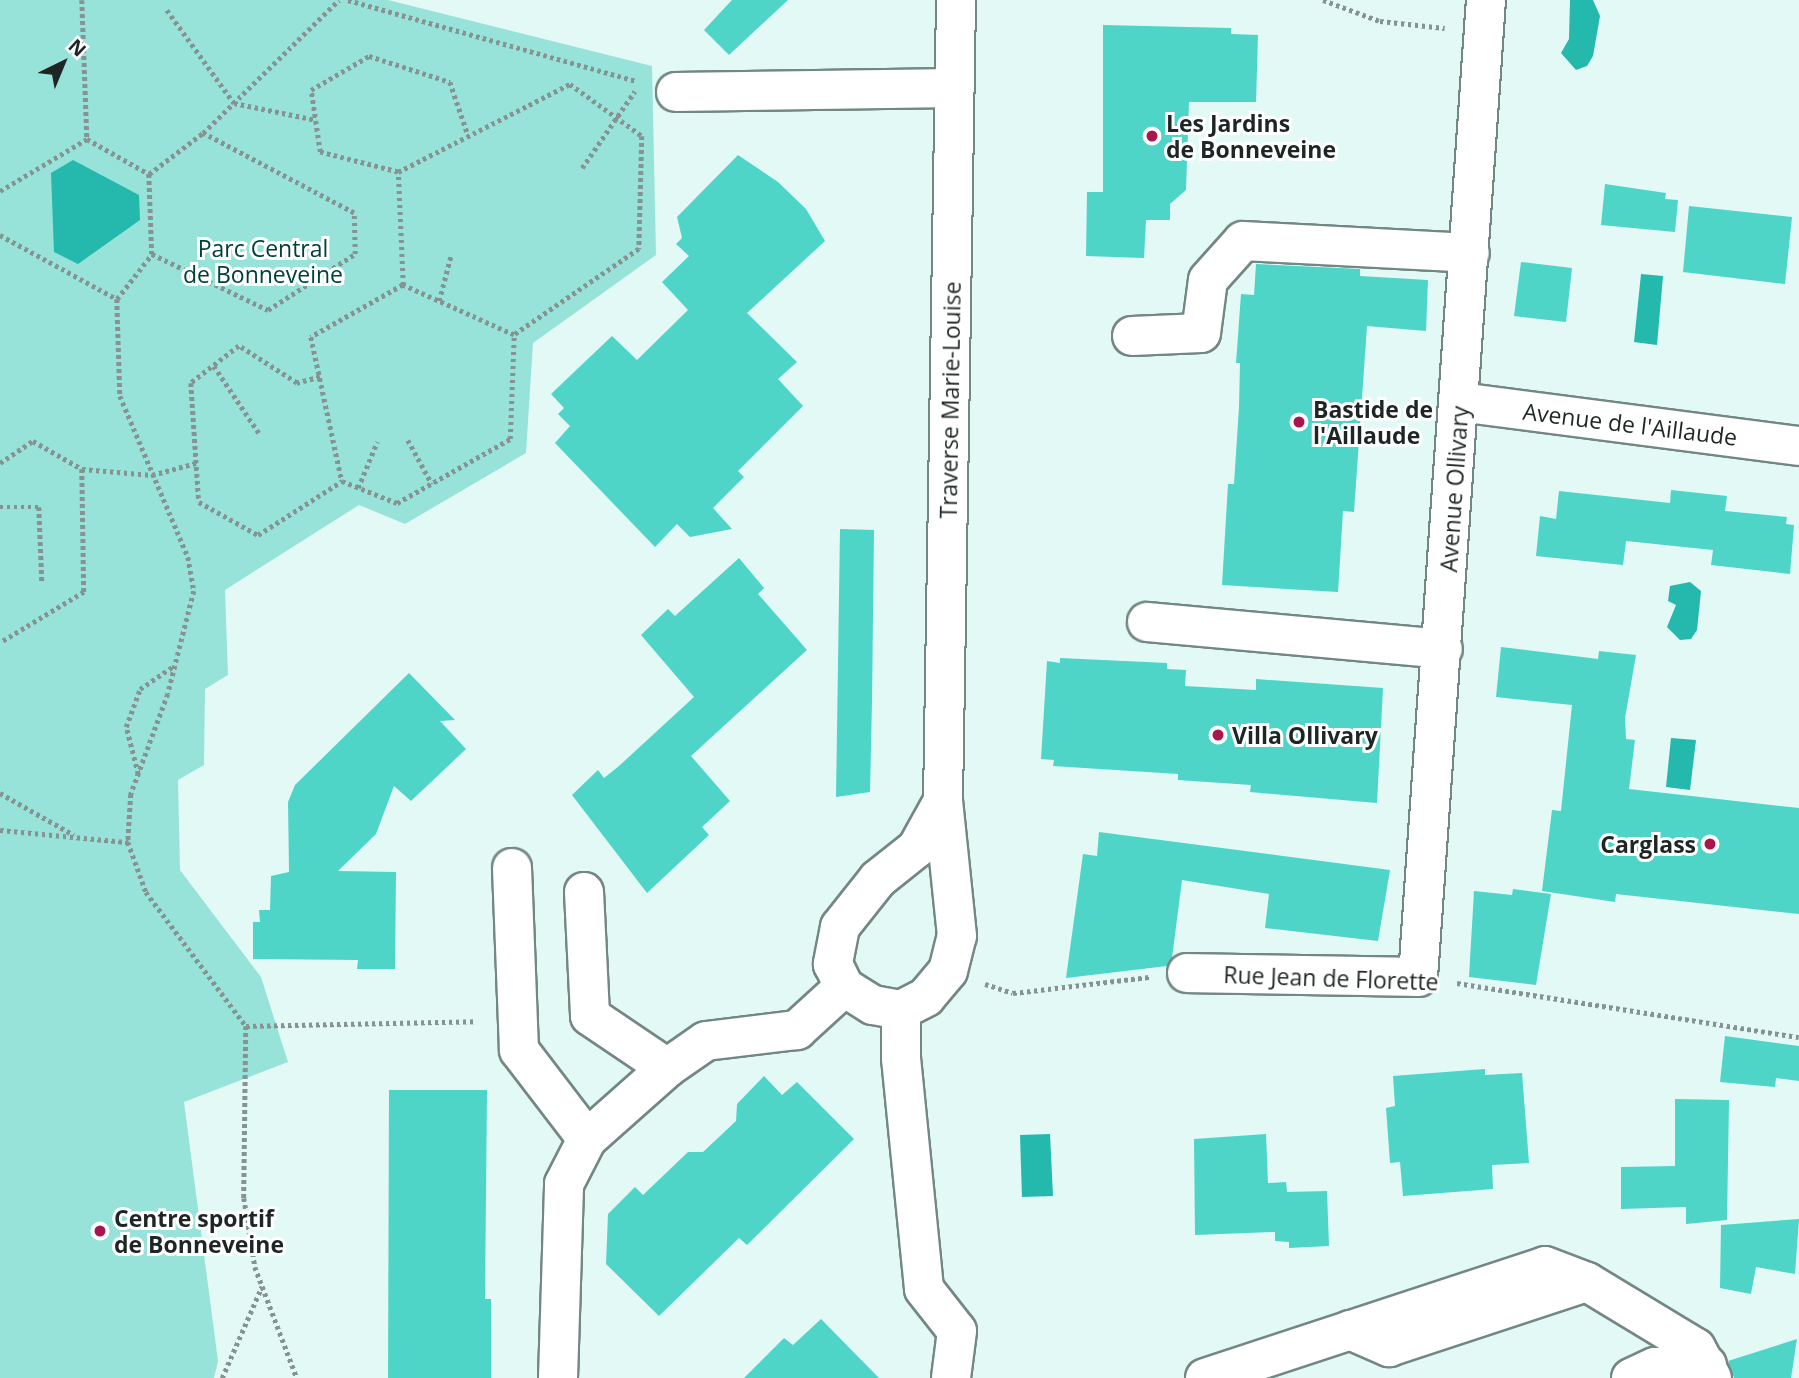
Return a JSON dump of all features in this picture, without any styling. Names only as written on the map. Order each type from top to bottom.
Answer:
[{"type":"street","name":"Traverse Marie-Louise","points":[[901,1010],[926,997],[948,971],[957,936],[943,801],[956,0]]},
{"type":"street","name":"Avenue Ollivary","points":[[1419,978],[1485,16]]},
{"type":"street","points":[[676,92],[954,88]]},
{"type":"street","points":[[1132,335],[1201,333],[1208,280],[1243,241],[1470,253]]},
{"type":"street","name":"Avenue de l'Aillaude","points":[[1460,402],[1799,446]]},
{"type":"street","points":[[1147,622],[1443,649]]},
{"type":"street","name":"Traverse Marie-Louise","points":[[844,986],[833,964],[840,926],[878,879],[917,848],[943,801]]},
{"type":"street","points":[[512,868],[519,1050],[587,1139]]},
{"type":"street","points":[[584,892],[590,1016],[667,1068]]},
{"type":"street","name":"Rue Jean de Florette","points":[[1187,973],[1419,978]]},
{"type":"street","points":[[558,1378],[564,1184],[587,1139],[667,1068],[706,1041],[797,1030],[844,986],[873,1005],[901,1010],[901,1058],[924,1289],[957,1331],[951,1378]]},
{"type":"street","points":[[1205,1378],[1350,1330],[1389,1347],[1587,1282],[1696,1348],[1710,1372]]},
{"type":"street","points":[[1631,1378],[1655,1367],[1710,1372]]},
{"type":"path","points":[[82,0],[87,139]]},
{"type":"path","points":[[149,174],[203,134],[339,0]]},
{"type":"path","points":[[348,0],[642,82],[582,168]]},
{"type":"path","points":[[1323,0],[1380,22],[1485,16]]},
{"type":"path","points":[[167,10],[234,103],[316,120]]},
{"type":"path","points":[[468,135],[450,82],[369,56],[311,90],[320,152],[398,172],[570,84],[642,136],[639,249],[514,335]]},
{"type":"path","points":[[152,254],[268,310],[355,254],[354,213],[203,134]]},
{"type":"path","points":[[87,139],[149,174]]},
{"type":"path","points":[[0,191],[87,139]]},
{"type":"path","points":[[398,172],[403,285]]},
{"type":"path","points":[[149,174],[152,254],[117,299],[120,396],[188,557],[194,591],[176,664],[131,794],[128,842],[146,892],[246,1026],[244,1198],[262,1285],[297,1378]]},
{"type":"path","points":[[0,235],[117,299]]},
{"type":"path","points":[[439,301],[452,255]]},
{"type":"path","points":[[403,285],[514,335]]},
{"type":"path","points":[[342,481],[311,337],[403,285]]},
{"type":"path","points":[[342,481],[397,503],[510,439],[514,335]]},
{"type":"path","points":[[320,377],[297,383],[239,346],[191,383],[199,502],[258,535],[342,481]]},
{"type":"path","points":[[214,366],[259,433]]},
{"type":"path","points":[[408,440],[432,484]]},
{"type":"path","points":[[0,463],[33,441],[82,469],[152,475],[196,463]]},
{"type":"path","points":[[359,488],[377,442]]},
{"type":"path","points":[[0,643],[84,592],[82,469]]},
{"type":"path","points":[[0,507],[39,508],[42,582]]},
{"type":"path","points":[[138,775],[126,727],[140,689],[176,664]]},
{"type":"path","points":[[0,793],[78,837]]},
{"type":"path","points":[[0,830],[128,842]]},
{"type":"path","points":[[948,971],[1013,993],[1187,973]]},
{"type":"path","name":"Rue Jean de Florette","points":[[1419,978],[1799,1037]]},
{"type":"path","points":[[246,1026],[517,1020]]},
{"type":"path","points":[[222,1378],[262,1285]]},
{"type":"green space","name":"Parc Central de Bonneveine","points":[[0,0],[388,0],[652,66],[656,255],[533,343],[526,453],[405,524],[359,505],[225,590],[228,675],[205,689],[204,765],[178,780],[180,870],[261,977],[288,1062],[184,1102],[218,1361],[214,1378],[0,1378]]},
{"type":"shaded area","points":[[1570,0],[1593,0],[1600,16],[1593,56],[1587,66],[1576,70],[1561,53],[1569,39]]},
{"type":"shaded area","points":[[73,160],[139,195],[140,220],[78,264],[54,252],[51,173]]},
{"type":"shaded area","points":[[1641,274],[1663,276],[1657,345],[1634,342]]},
{"type":"shaded area","points":[[1690,582],[1701,591],[1697,630],[1691,639],[1680,640],[1667,627],[1676,605],[1668,601],[1670,586]]},
{"type":"shaded area","points":[[1671,738],[1696,740],[1690,790],[1666,787]]},
{"type":"shaded area","points":[[1050,1134],[1053,1196],[1022,1197],[1020,1135]]},
{"type":"building","points":[[732,0],[788,0],[729,55],[704,30]]},
{"type":"building","name":"Les Jardins de Bonneveine","points":[[1103,25],[1231,28],[1231,34],[1258,35],[1256,102],[1189,102],[1186,190],[1170,204],[1170,220],[1146,220],[1144,258],[1086,256],[1087,192],[1103,192]]},
{"type":"building","points":[[738,155],[778,182],[806,209],[825,241],[747,313],[797,362],[778,379],[803,406],[738,471],[744,477],[713,508],[732,529],[690,537],[677,524],[655,547],[555,443],[570,426],[558,414],[564,408],[551,394],[612,336],[637,360],[688,310],[662,282],[689,256],[676,244],[682,238],[677,217]]},
{"type":"building","points":[[1605,184],[1666,193],[1665,199],[1678,200],[1675,232],[1601,225]]},
{"type":"building","points":[[1689,206],[1792,217],[1785,284],[1683,272]]},
{"type":"building","points":[[1521,262],[1572,268],[1566,322],[1514,316]]},
{"type":"building","name":"Bastide de l'Aillaude","points":[[1256,264],[1360,269],[1360,276],[1428,280],[1426,331],[1367,326],[1354,512],[1343,511],[1338,592],[1222,585],[1228,484],[1234,484],[1240,363],[1236,363],[1241,294],[1254,295]]},
{"type":"building","points":[[1671,490],[1727,496],[1725,511],[1787,517],[1786,524],[1794,525],[1790,574],[1711,565],[1713,550],[1626,541],[1623,565],[1536,556],[1540,516],[1556,519],[1559,491],[1670,503]]},
{"type":"building","points":[[840,529],[874,530],[872,701],[870,792],[836,797]]},
{"type":"building","points":[[739,558],[764,588],[758,594],[807,650],[691,756],[730,801],[702,827],[709,835],[647,893],[572,795],[598,770],[604,778],[619,766],[694,697],[641,635],[668,609],[675,616]]},
{"type":"building","points":[[1501,647],[1598,659],[1599,651],[1636,655],[1625,718],[1626,739],[1635,740],[1629,789],[1799,808],[1799,914],[1616,894],[1615,902],[1542,891],[1552,810],[1561,811],[1572,705],[1496,697]]},
{"type":"building","name":"Villa Ollivary","points":[[1060,658],[1167,663],[1167,669],[1186,670],[1185,686],[1256,690],[1256,679],[1383,688],[1377,803],[1250,792],[1251,785],[1178,780],[1178,774],[1053,766],[1054,760],[1041,759],[1047,661],[1060,663]]},
{"type":"building","points":[[409,673],[455,720],[440,721],[466,749],[411,801],[394,786],[376,834],[338,871],[396,872],[395,969],[357,969],[358,960],[253,959],[253,922],[260,922],[259,910],[270,910],[271,876],[289,872],[288,802],[295,785]]},
{"type":"building","points":[[1099,832],[1390,870],[1378,941],[1265,928],[1269,894],[1182,880],[1172,958],[1167,966],[1066,978],[1083,854],[1097,856]]},
{"type":"building","points":[[1513,889],[1551,894],[1536,985],[1469,977],[1474,891],[1512,895]]},
{"type":"building","points":[[1725,1036],[1799,1046],[1799,1081],[1776,1078],[1775,1087],[1720,1082]]},
{"type":"building","points":[[1485,1069],[1485,1075],[1522,1073],[1529,1163],[1492,1165],[1493,1189],[1403,1196],[1400,1162],[1390,1163],[1386,1108],[1395,1106],[1393,1076]]},
{"type":"building","points":[[764,1076],[782,1095],[797,1082],[854,1139],[747,1245],[739,1238],[659,1316],[606,1264],[608,1214],[635,1187],[643,1195],[688,1152],[703,1152],[736,1121],[737,1104]]},
{"type":"building","points":[[389,1090],[487,1090],[485,1299],[491,1299],[491,1378],[388,1378]]},
{"type":"building","points":[[1675,1099],[1729,1100],[1727,1220],[1686,1224],[1686,1207],[1621,1209],[1621,1167],[1675,1166]]},
{"type":"building","points":[[1266,1134],[1268,1183],[1286,1182],[1287,1192],[1327,1191],[1329,1246],[1289,1248],[1289,1242],[1275,1241],[1275,1232],[1195,1235],[1194,1139]]},
{"type":"building","points":[[1799,1219],[1795,1274],[1756,1267],[1751,1294],[1720,1288],[1721,1225]]},
{"type":"building","points":[[821,1319],[879,1378],[744,1378],[784,1338],[793,1345]]},
{"type":"building","points":[[1797,1339],[1791,1378],[1734,1378],[1728,1361]]},
{"type":"place","name":"Les Jardins de Bonneveine","points":[[1152,136]]},
{"type":"place","name":"Bastide de l'Aillaude","points":[[1299,422]]},
{"type":"place","name":"Villa Ollivary","points":[[1218,735]]},
{"type":"place","name":"Carglass","points":[[1710,844]]},
{"type":"place","name":"Centre sportif de Bonneveine","points":[[100,1231]]}]
